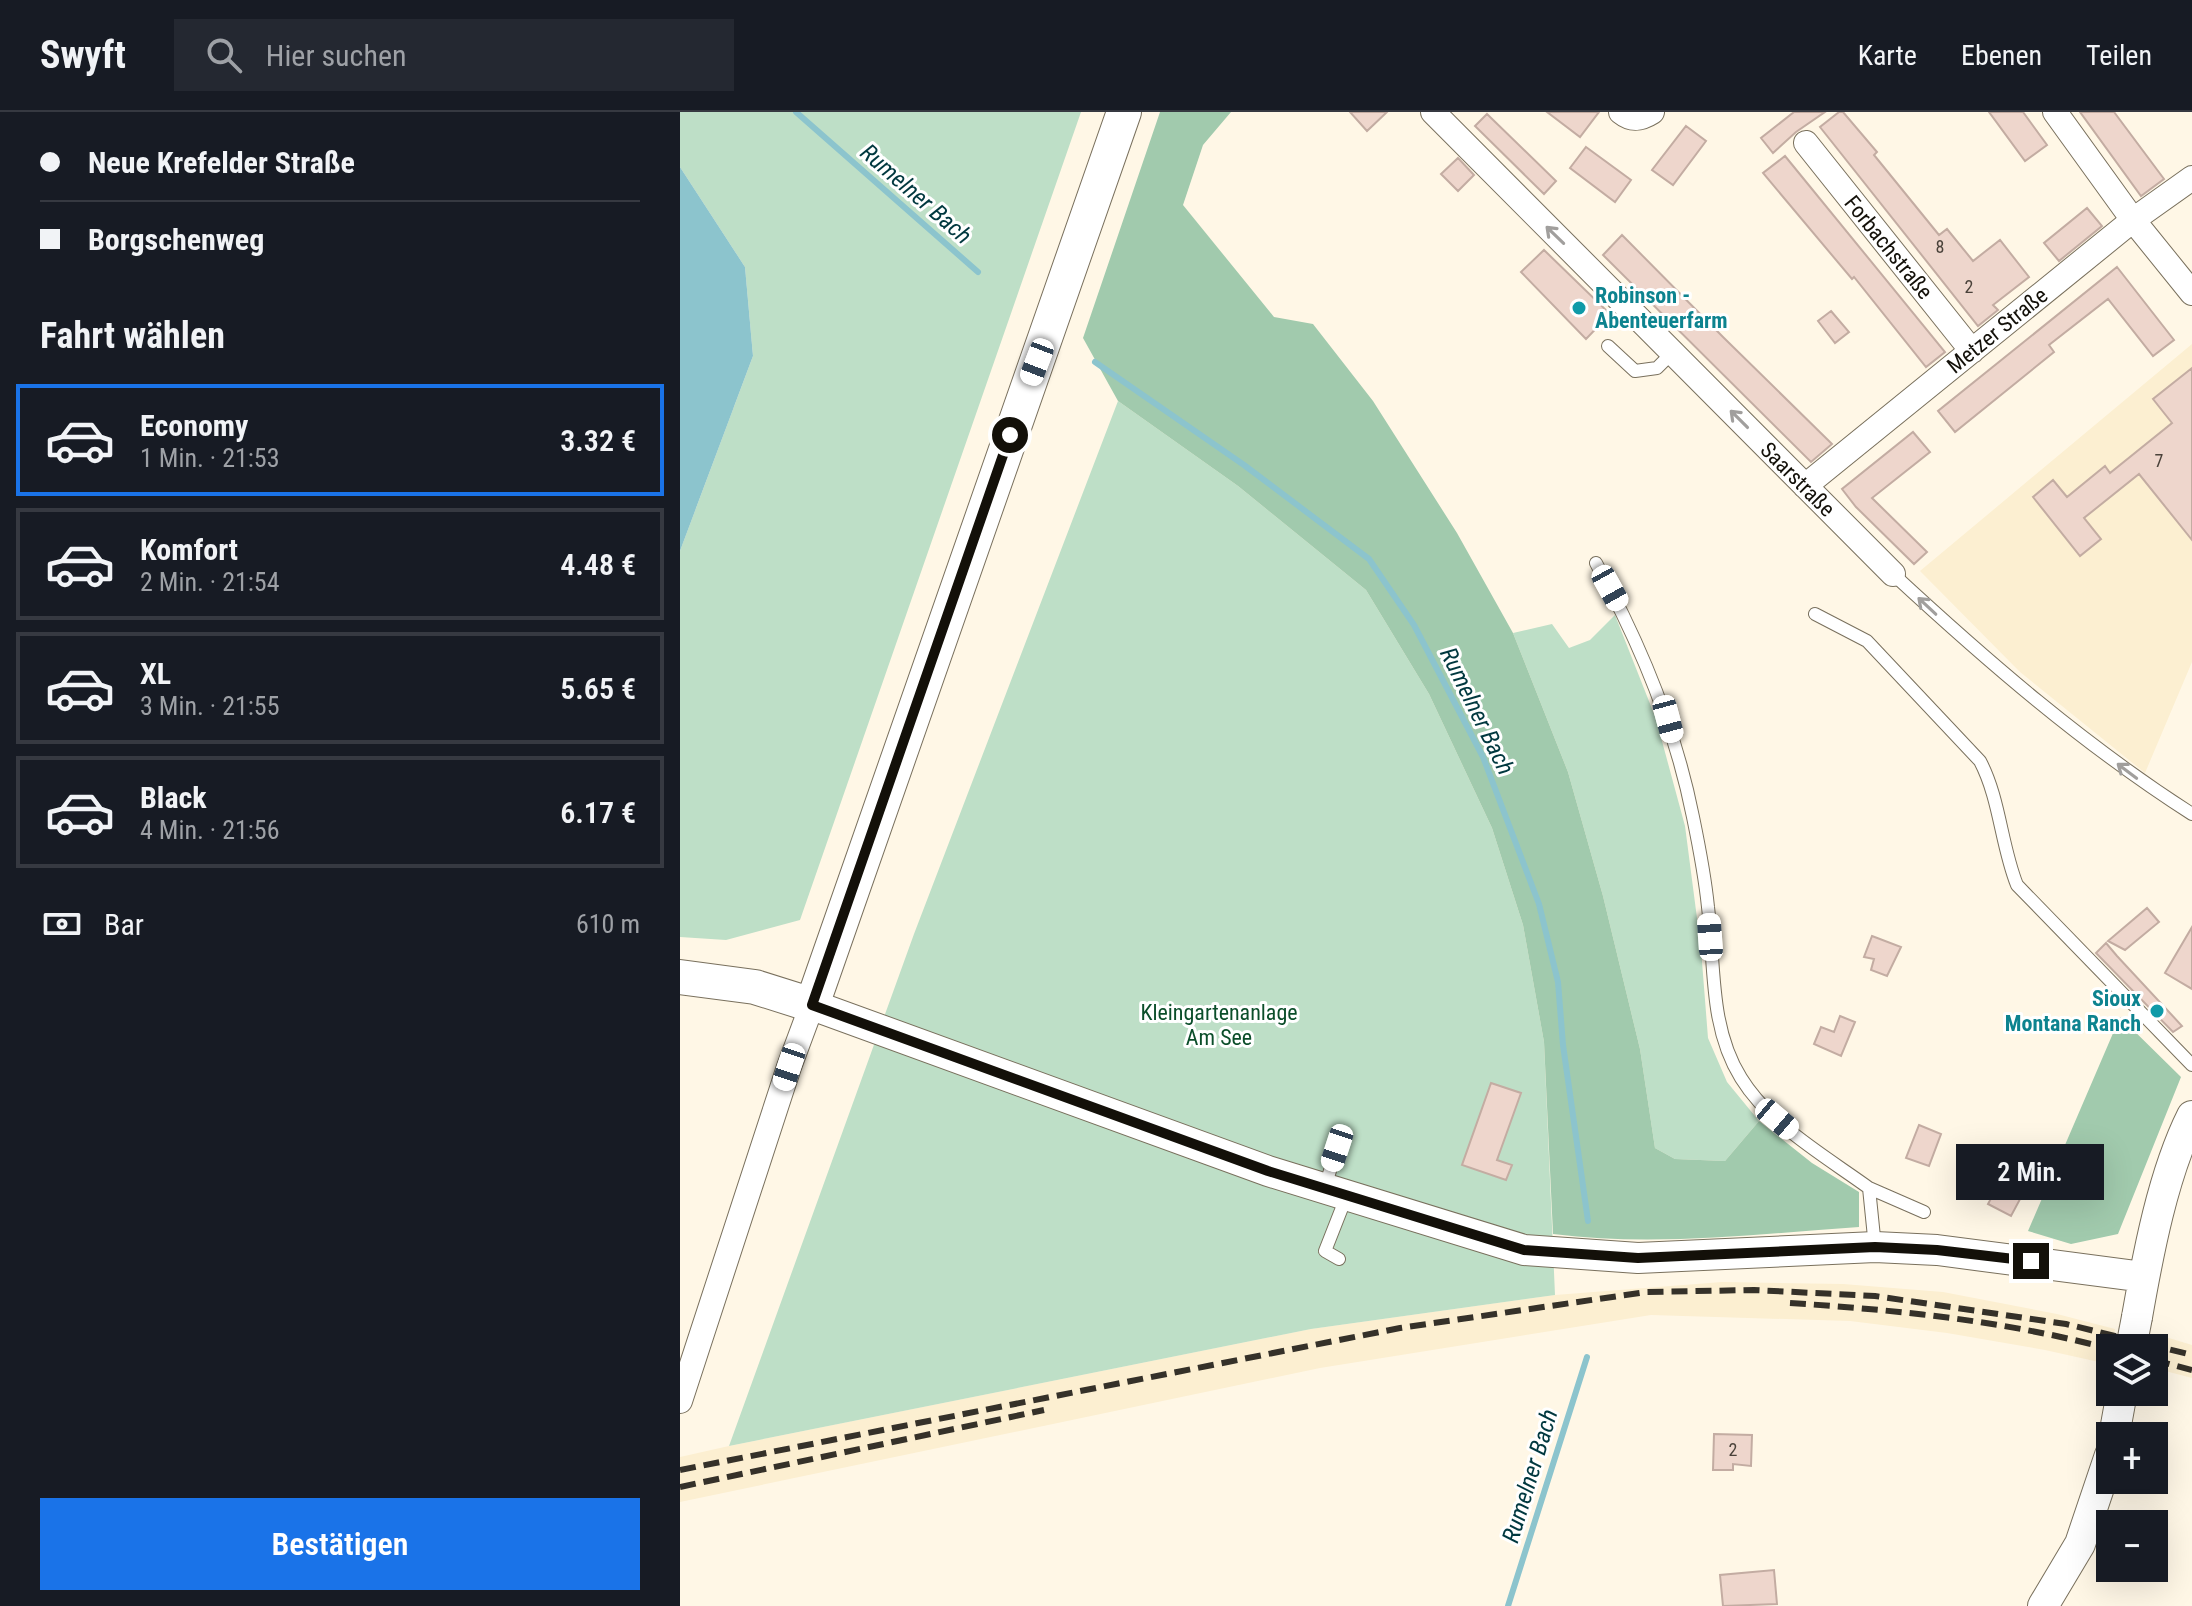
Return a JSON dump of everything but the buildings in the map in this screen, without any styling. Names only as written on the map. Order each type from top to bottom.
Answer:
[{"type":"main road","points":[[680,977],[755,987],[812,1005],[1124,112]]},
{"type":"street","name":"Saarstraße","points":[[1433,112],[1893,574]]},
{"type":"street","points":[[1621,112],[1627,117],[1640,119],[1652,113]]},
{"type":"street","points":[[2055,112],[2133,220],[2192,293]]},
{"type":"street","name":"Forbachstraße","points":[[1806,143],[1972,351]]},
{"type":"street","name":"Metzer Straße","points":[[1805,486],[2133,220],[2192,178]]},
{"type":"street","points":[[680,1401],[812,1005],[1268,1171],[1524,1250],[1638,1258],[1875,1247],[1937,1250],[2144,1277]]},
{"type":"street","points":[[2134,1334],[2144,1277],[2177,1146],[2192,1116]]},
{"type":"street","points":[[2043,1606],[2080,1544],[2097,1494]]},
{"type":"lane","points":[[1608,346],[1635,371],[1657,368],[1672,353]]},
{"type":"lane","points":[[1596,563],[1644,656],[1672,733],[1693,816],[1708,907],[1718,1019],[1740,1077],[1759,1104],[1795,1134],[1869,1188],[1924,1212]]},
{"type":"lane","name":"Saarstraße","points":[[1893,574],[2031,697],[2144,784],[2192,814]]},
{"type":"lane","points":[[1815,614],[1867,641],[1980,761],[1989,778],[2008,863],[2017,885],[2192,1065]]},
{"type":"lane","points":[[1336,1140],[1336,1192],[1325,1251],[1339,1259]]},
{"type":"lane","points":[[1869,1188],[1875,1247]]},
{"type":"shaded area","points":[[2192,344],[2192,662],[2145,773],[2020,672],[1920,571]]},
{"type":"shaded area","points":[[1722,1282],[1843,1284],[1943,1292],[2057,1314],[2115,1329],[2114,1334],[2096,1334],[2096,1361],[1947,1333],[1850,1321],[1651,1315],[1320,1368],[680,1502],[680,1457],[1311,1329],[1555,1295]]},
{"type":"shaded area","points":[[2168,1338],[2192,1345],[2192,1378],[2168,1372]]},
{"type":"green space","points":[[680,112],[1081,112],[800,920],[726,940],[680,937],[680,551],[753,356],[745,267],[680,167]]},
{"type":"green space","points":[[1160,112],[1231,112],[1203,145],[1183,205],[1274,317],[1313,324],[1373,401],[1457,533],[1513,633],[1568,772],[1603,896],[1640,1049],[1655,1148],[1675,1159],[1725,1161],[1759,1121],[1812,1163],[1859,1192],[1859,1227],[1668,1239],[1553,1234],[1544,1042],[1523,925],[1492,828],[1429,694],[1366,590],[1238,486],[1118,401],[1083,338]]},
{"type":"green space","name":"Kleingartenanlage Am See","points":[[1118,401],[1238,486],[1366,590],[1429,694],[1492,828],[1523,925],[1544,1042],[1555,1295],[1311,1329],[729,1446],[914,934]]},
{"type":"green space","points":[[1615,615],[1656,719],[1685,826],[1701,949],[1708,1038],[1727,1082],[1759,1121],[1725,1161],[1675,1159],[1655,1148],[1640,1049],[1603,896],[1568,772],[1513,633],[1552,624],[1569,648],[1590,640]]},
{"type":"green space","points":[[2120,1017],[2181,1077],[2118,1234],[2071,1244],[2028,1231]]},
{"type":"water","points":[[680,167],[745,267],[753,356],[680,551]]},
{"type":"waterway","name":"Rumelner Bach","points":[[796,112],[978,272]]},
{"type":"waterway","name":"Rumelner Bach","points":[[1095,362],[1244,465],[1369,559],[1414,625],[1483,757],[1539,904],[1558,982],[1563,1045],[1588,1221]]},
{"type":"waterway","name":"Rumelner Bach","points":[[1508,1606],[1587,1357]]},
{"type":"railway","points":[[680,1470],[1400,1328],[1646,1292],[1754,1290],[1875,1296],[2066,1324],[2192,1355]]},
{"type":"railway","points":[[1790,1303],[1952,1318],[2096,1345]]},
{"type":"railway","points":[[2168,1364],[2192,1370]]},
{"type":"railway","points":[[680,1487],[1044,1410]]},
{"type":"place","name":"Robinson - Abenteuerfarm","points":[[1579,308]]},
{"type":"place","name":"Sioux Montana Ranch","points":[[2157,1011]]},
{"type":"route","points":[[1010,435],[812,1005],[1268,1171],[1524,1250],[1638,1258],[1875,1247],[1937,1250],[2031,1261]]}]
